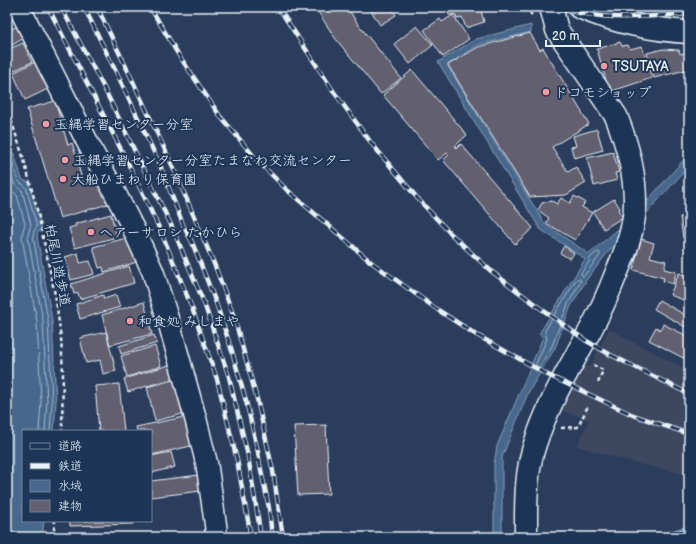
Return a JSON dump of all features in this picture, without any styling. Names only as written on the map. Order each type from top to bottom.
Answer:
[{"type":"street","points":[[19,7],[126,215],[153,272],[169,323],[207,465],[216,537]]},
{"type":"street","points":[[526,537],[529,470],[534,446],[554,397],[604,304],[628,248],[633,224],[635,203],[629,155],[616,116],[557,30],[551,7]]},
{"type":"street","points":[[579,7],[629,24],[666,31],[689,32]]},
{"type":"path","name":"柏尾川遊歩道","points":[[7,106],[36,205],[56,300],[61,338],[63,380],[62,430]]},
{"type":"path","points":[[540,429],[578,427],[588,406]]},
{"type":"path","points":[[53,537],[55,522]]},
{"type":"shaded area","points":[[609,329],[689,371],[689,475],[642,465],[577,446],[589,420],[560,410],[581,364],[590,367]]},
{"type":"water","points":[[531,25],[531,32],[478,45],[447,65],[545,224],[589,254],[623,225],[646,202],[689,154],[689,166],[644,216],[613,246],[587,279],[571,306],[555,348],[528,393],[502,457],[502,537],[494,537],[494,464],[497,446],[543,337],[539,334],[585,259],[540,229],[438,62],[476,39]]},
{"type":"water","points":[[7,131],[22,179],[29,183],[42,230],[38,232],[37,236],[52,320],[56,402],[54,430],[22,430],[22,522],[44,522],[42,537],[7,537]]},
{"type":"building","points":[[315,7],[347,7],[358,24],[401,78],[381,94],[335,38]]},
{"type":"building","points":[[372,7],[391,7],[396,15],[380,25],[370,9]]},
{"type":"building","points":[[447,7],[480,7],[484,22],[466,28],[462,17],[457,19],[455,14],[449,15]]},
{"type":"building","points":[[453,15],[469,39],[443,57],[424,30],[440,19],[442,22]]},
{"type":"building","points":[[20,24],[26,37],[7,48],[7,32]]},
{"type":"building","points":[[417,26],[433,45],[410,64],[394,44]]},
{"type":"building","points":[[530,33],[540,50],[543,48],[589,124],[552,147],[568,172],[576,167],[586,183],[566,195],[530,197],[448,65],[478,47]]},
{"type":"building","points":[[620,42],[622,46],[628,45],[630,49],[642,46],[652,78],[612,91],[607,84],[597,49]]},
{"type":"building","points":[[23,43],[32,62],[13,71],[7,57],[7,50]]},
{"type":"building","points":[[663,49],[679,50],[680,54],[689,52],[689,69],[654,78],[647,53]]},
{"type":"building","points":[[39,60],[52,87],[25,100],[13,73]]},
{"type":"building","points":[[412,70],[467,135],[455,146],[457,148],[461,144],[533,228],[515,244],[443,160],[449,155],[447,153],[438,160],[383,95]]},
{"type":"building","name":"玉縄学習センター分室たまなわ交流センター","points":[[55,101],[68,145],[72,143],[76,156],[81,152],[88,162],[83,165],[77,162],[83,182],[101,177],[108,204],[60,218],[27,109]]},
{"type":"building","points":[[597,129],[603,150],[574,158],[571,147],[576,146],[573,136]]},
{"type":"building","points":[[613,152],[619,172],[615,173],[617,180],[594,186],[587,158]]},
{"type":"building","points":[[574,196],[585,202],[582,207],[592,213],[575,240],[546,223],[549,218],[538,210],[542,203],[552,201],[557,204],[561,198],[570,203]]},
{"type":"building","points":[[614,199],[620,208],[618,210],[623,217],[604,229],[593,212]]},
{"type":"building","points":[[111,214],[117,237],[75,248],[69,228],[76,226],[75,224]]},
{"type":"building","points":[[689,216],[689,238],[683,238],[680,217]]},
{"type":"building","points":[[130,237],[137,262],[104,272],[103,267],[99,268],[93,247]]},
{"type":"building","points":[[641,239],[654,243],[650,257],[666,261],[664,269],[676,272],[673,284],[663,281],[664,278],[633,270]]},
{"type":"building","points":[[564,246],[574,253],[570,259],[560,253]]},
{"type":"building","points":[[78,253],[80,263],[90,261],[94,274],[71,280],[65,257]]},
{"type":"building","points":[[129,266],[134,283],[80,299],[78,293],[74,294],[71,284]]},
{"type":"building","points":[[679,273],[689,277],[689,302],[670,295]]},
{"type":"building","points":[[103,295],[104,299],[116,295],[120,307],[80,319],[76,304]]},
{"type":"building","points":[[659,300],[685,315],[689,308],[689,329],[654,309]]},
{"type":"building","points":[[144,302],[152,334],[110,345],[102,315]]},
{"type":"building","points":[[663,324],[689,337],[689,361],[649,340],[656,327],[660,330]]},
{"type":"building","points":[[106,332],[116,371],[103,374],[100,360],[86,363],[80,338]]},
{"type":"building","points":[[154,335],[157,343],[121,354],[119,346]]},
{"type":"building","points":[[155,346],[161,366],[127,377],[121,356]]},
{"type":"building","points":[[172,364],[176,377],[128,392],[124,379]]},
{"type":"building","points":[[177,379],[186,413],[155,421],[147,387]]},
{"type":"building","points":[[119,384],[124,430],[99,430],[95,386]]},
{"type":"building","points":[[184,417],[191,446],[152,455],[152,430],[137,430],[136,427]]},
{"type":"building","points":[[326,425],[329,494],[298,495],[294,426]]},
{"type":"building","points":[[171,452],[175,467],[152,473],[152,456]]},
{"type":"building","points":[[199,475],[201,491],[152,497],[152,481]]},
{"type":"building","points":[[70,522],[133,522],[133,524],[70,526]]},
{"type":"waterway","points":[[659,537],[689,528]]},
{"type":"railway","points":[[48,7],[128,163],[162,234],[192,308],[217,379],[237,460],[251,537]]},
{"type":"railway","points":[[61,7],[103,86],[173,229],[204,303],[229,377],[248,456],[261,537]]},
{"type":"railway","points":[[84,7],[160,165],[216,303],[232,351],[247,405],[269,508],[272,537]]},
{"type":"railway","points":[[97,7],[173,167],[215,266],[234,317],[257,399],[273,471],[283,537]]},
{"type":"railway","points":[[150,7],[178,54],[220,116],[257,160],[286,189],[371,262],[438,310],[475,334],[548,375],[633,415],[689,434]]},
{"type":"railway","points":[[278,7],[334,92],[372,144],[418,199],[451,234],[491,271],[585,340],[609,354],[689,394]]},
{"type":"railway","points":[[550,7],[582,14],[615,17],[689,14]]},
{"type":"place","name":"TSUTAYA","points":[[604,66]]},
{"type":"place","name":"ドコモショップ","points":[[546,92]]},
{"type":"place","name":"玉縄学習センター分室","points":[[46,124]]},
{"type":"place","name":"玉縄学習センター分室たまなわ交流センター","points":[[65,160]]},
{"type":"place","name":"大船ひまわり保育園","points":[[63,179]]},
{"type":"place","name":"ヘアーサロン たかひら","points":[[91,232]]},
{"type":"place","name":"和食処 みしまや","points":[[130,321]]}]
